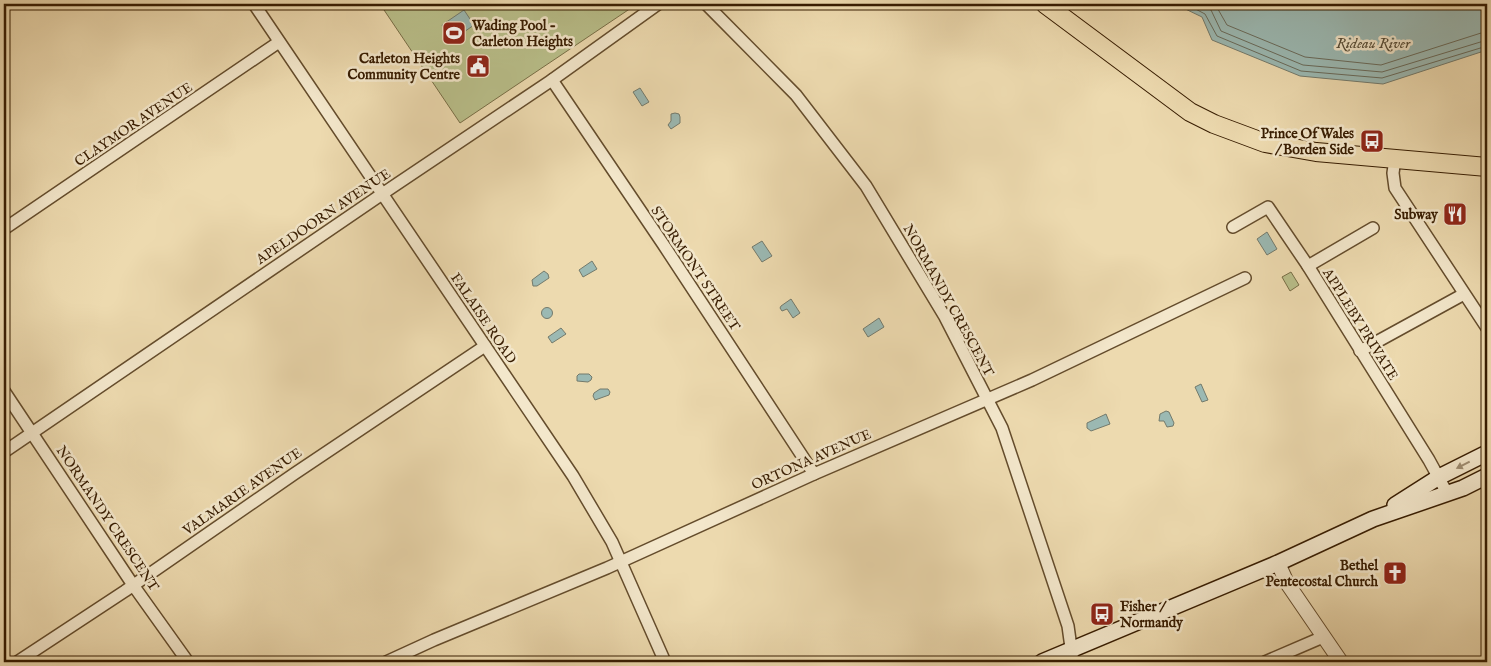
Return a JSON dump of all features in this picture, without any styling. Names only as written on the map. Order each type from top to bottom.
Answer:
[{"type":"main road","points":[[1045,4],[1190,112],[1214,124],[1265,143],[1316,152],[1487,167]]},
{"type":"main road","points":[[1373,519],[1439,477],[1487,453]]},
{"type":"main road","points":[[1042,662],[1072,656],[1278,564],[1373,519],[1447,493],[1487,476]]},
{"type":"street","name":"FALAISE ROAD","points":[[254,4],[573,476],[612,542],[665,662]]},
{"type":"street","name":"APELDOORN AVENUE","points":[[4,452],[552,80],[658,4]]},
{"type":"street","name":"NORMANDY CRESCENT","points":[[706,4],[796,95],[866,186],[945,318],[1002,428],[1068,626],[1072,656]]},
{"type":"street","name":"CLAYMOR AVENUE","points":[[4,229],[279,42]]},
{"type":"street","name":"STORMONT STREET","points":[[552,80],[663,244],[814,474]]},
{"type":"street","points":[[1395,159],[1393,173],[1396,188],[1487,328]]},
{"type":"street","name":"APPLEBY PRIVATE","points":[[1232,227],[1268,207],[1308,266],[1439,477],[1447,493]]},
{"type":"street","points":[[1308,266],[1373,228]]},
{"type":"street","name":"ORTONA AVENUE","points":[[386,662],[621,562],[814,474],[986,398],[1032,380],[1245,278]]},
{"type":"street","points":[[1360,351],[1464,294]]},
{"type":"street","name":"VALMARIE AVENUE","points":[[17,662],[133,585],[272,488],[485,346]]},
{"type":"street","name":"NORMANDY CRESCENT","points":[[4,391],[133,585],[188,662]]},
{"type":"street","points":[[1278,564],[1287,583],[1341,662]]},
{"type":"street","points":[[1265,662],[1323,637]]},
{"type":"green space","points":[[380,4],[637,4],[460,123]]},
{"type":"green space","points":[[1291,272],[1299,285],[1290,291],[1282,277]]},
{"type":"water","name":"Rideau River","points":[[1175,4],[1487,4],[1487,50],[1383,84],[1300,76],[1212,40],[1202,17]]},
{"type":"water","name":"Wading Pool - Carleton Heights","points":[[464,10],[474,25],[451,41],[442,25]]},
{"type":"water","points":[[640,88],[649,102],[642,106],[633,92]]},
{"type":"water","points":[[671,114],[679,114],[680,123],[671,129],[668,125],[671,121]]},
{"type":"water","points":[[1267,232],[1277,249],[1267,255],[1257,239]]},
{"type":"water","points":[[762,241],[772,256],[762,262],[752,247]]},
{"type":"water","points":[[592,261],[597,269],[583,277],[579,270]]},
{"type":"water","points":[[544,271],[548,274],[549,278],[537,286],[533,286],[532,280]]},
{"type":"water","points":[[791,299],[800,313],[793,318],[787,309],[782,311],[780,308]]},
{"type":"water","points":[[547,307],[553,313],[547,319],[541,313]]},
{"type":"water","points":[[879,318],[884,327],[868,337],[863,329]]},
{"type":"water","points":[[561,328],[566,334],[552,343],[548,337]]},
{"type":"water","points":[[579,374],[589,374],[592,377],[591,380],[588,382],[577,381]]},
{"type":"water","points":[[1201,384],[1208,400],[1202,402],[1195,387]]},
{"type":"water","points":[[600,389],[608,389],[609,395],[595,400],[594,393]]},
{"type":"water","points":[[1166,411],[1169,412],[1174,423],[1173,426],[1167,427],[1164,421],[1159,421],[1160,414]]},
{"type":"water","points":[[1106,414],[1110,424],[1091,431],[1087,428],[1087,423]]},
{"type":"place","name":"Wading Pool - Carleton Heights","points":[[454,33]]},
{"type":"place","name":"Carleton Heights Community Centre","points":[[478,66]]},
{"type":"place","name":"Prince Of Wales / Borden Side","points":[[1372,141]]},
{"type":"place","name":"Subway","points":[[1455,214]]},
{"type":"place","name":"Bethel Pentecostal Church","points":[[1395,573]]},
{"type":"place","name":"Fisher / Normandy","points":[[1102,614]]}]
